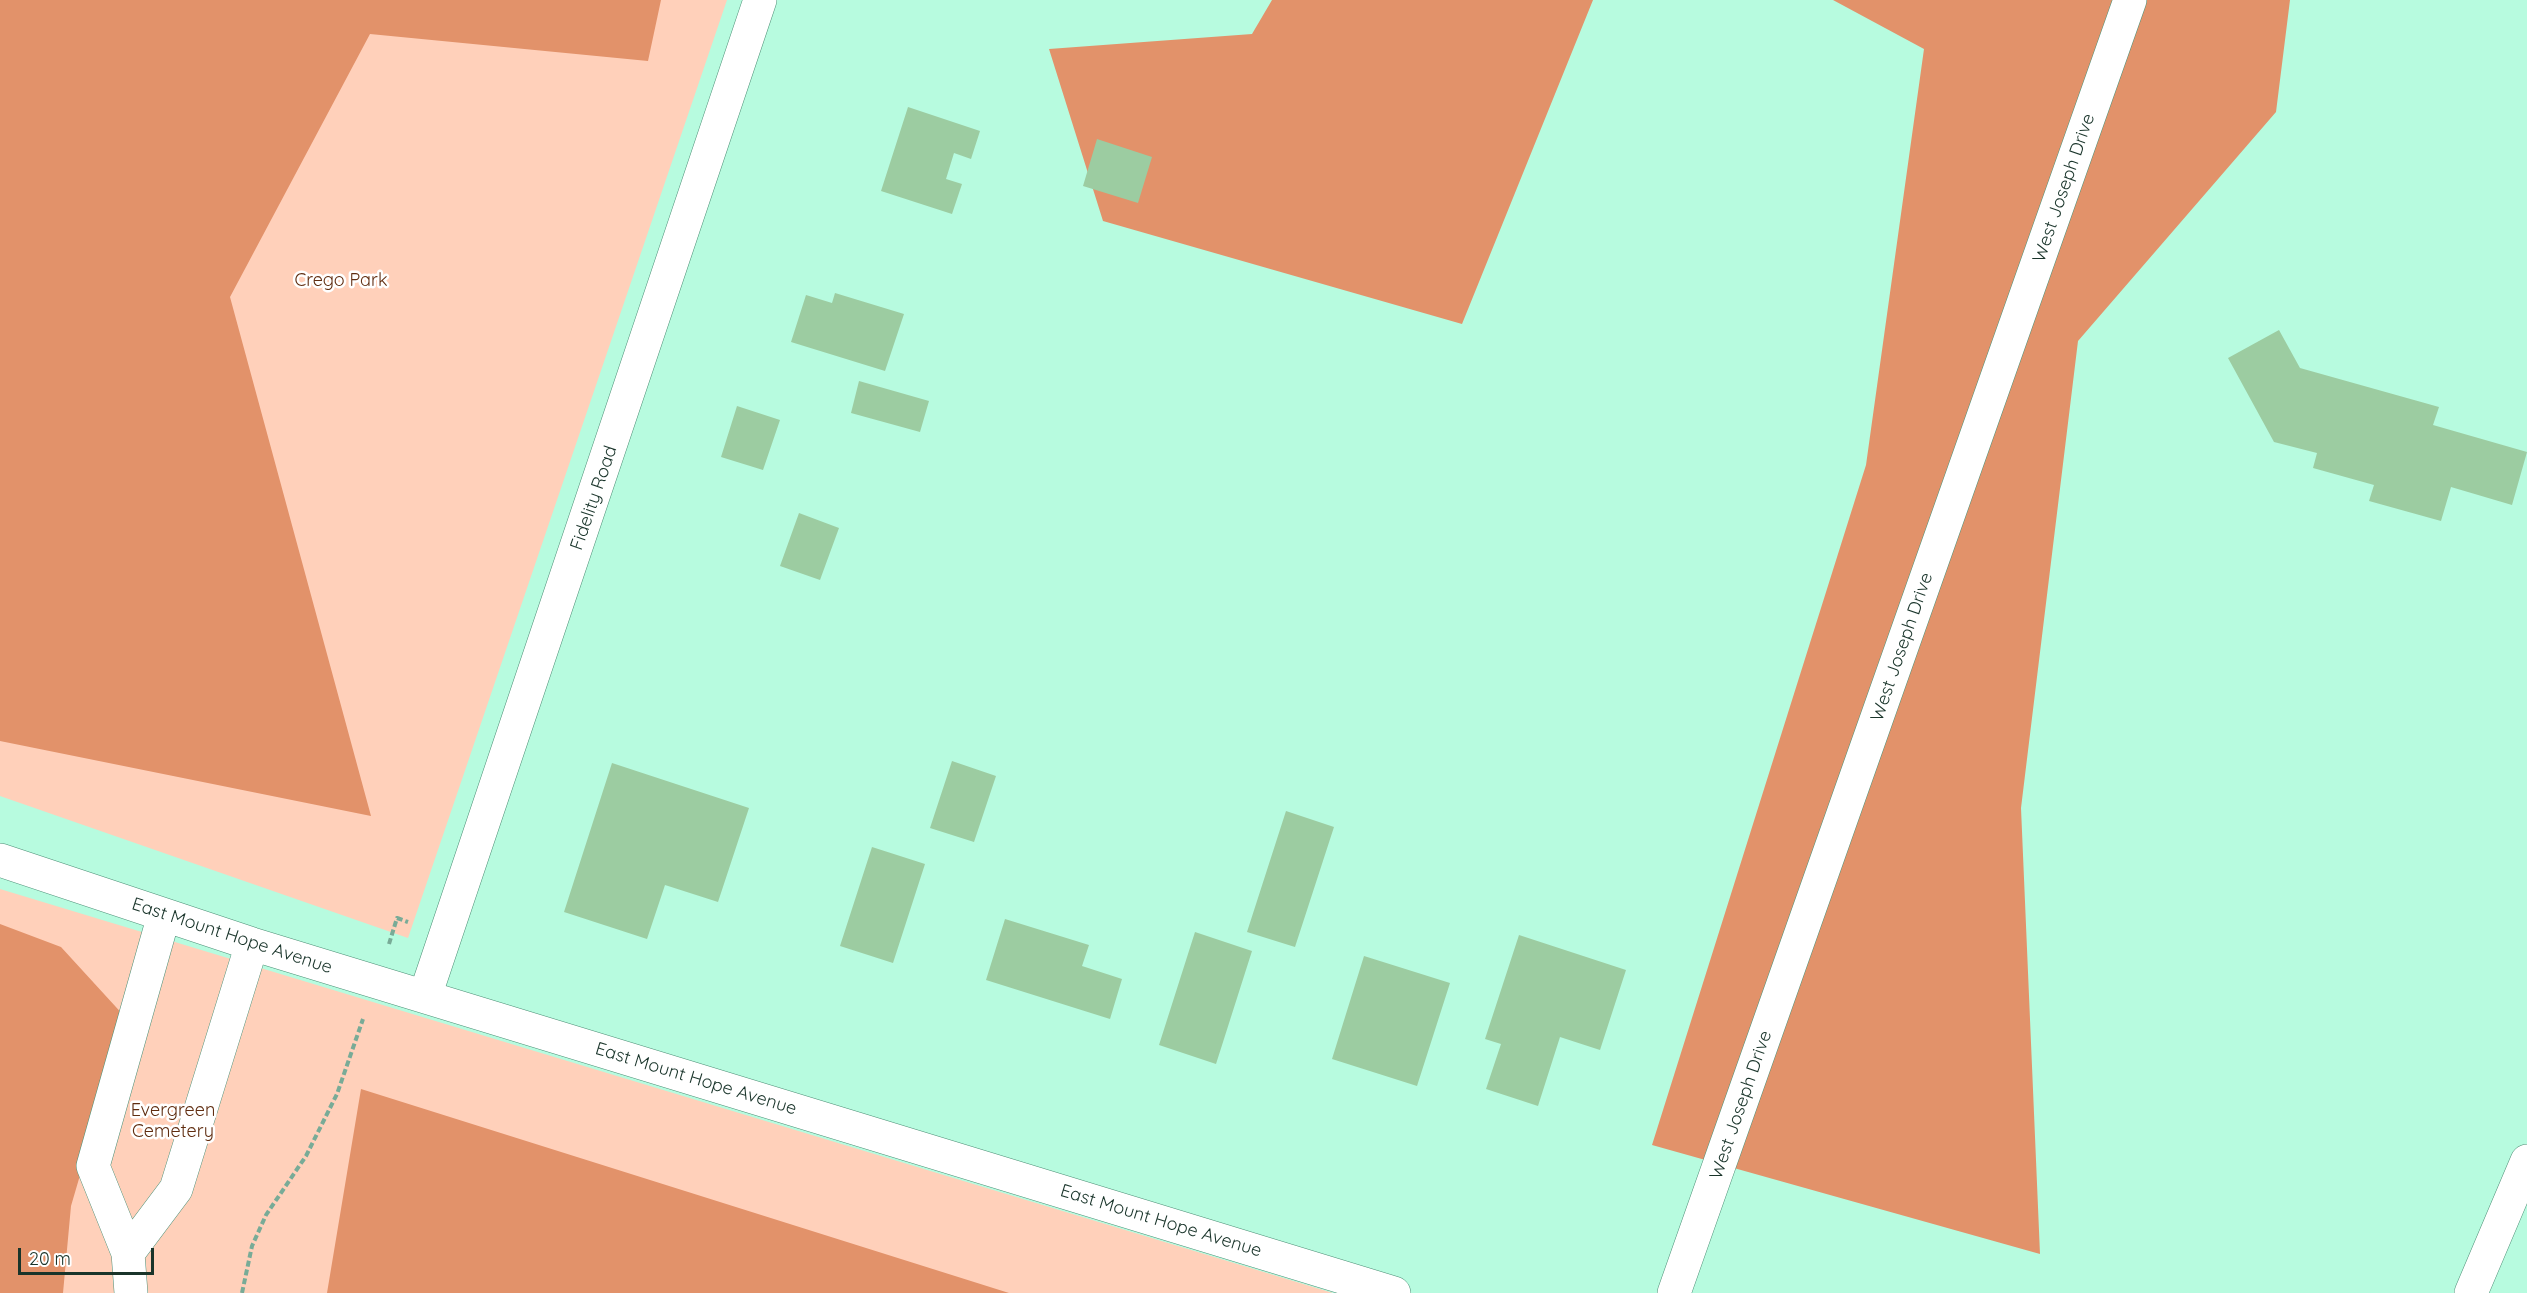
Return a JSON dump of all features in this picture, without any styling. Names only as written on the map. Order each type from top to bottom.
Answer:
[{"type":"street","name":"Fidelity Road","points":[[425,996],[760,0]]},
{"type":"street","name":"West Joseph Drive","points":[[1674,1293],[2130,0]]},
{"type":"street","name":"East Mount Hope Avenue","points":[[0,860],[252,944],[1394,1293]]},
{"type":"street","points":[[131,1293],[128,1253],[93,1167],[164,915]]},
{"type":"street","points":[[128,1253],[176,1189],[252,944]]},
{"type":"street","points":[[2471,1293],[2527,1161]]},
{"type":"path","points":[[242,1293],[252,1246],[266,1215],[306,1156],[322,1125],[337,1094],[361,1024]]},
{"type":"green space","name":"Crego Park","points":[[0,0],[727,0],[408,938],[0,796]]},
{"type":"green space","name":"Evergreen Cemetery","points":[[0,889],[1333,1293],[0,1293]]},
{"type":"shaded area","points":[[0,0],[661,0],[648,61],[370,34],[230,297],[371,816],[0,741]]},
{"type":"shaded area","points":[[1272,0],[1593,0],[1462,324],[1103,221],[1049,49],[1252,34]]},
{"type":"shaded area","points":[[1833,0],[2290,0],[2276,112],[2078,341],[2021,808],[2040,1254],[1652,1145],[1866,465],[1924,49]]},
{"type":"shaded area","points":[[0,924],[61,947],[126,1018],[71,1206],[63,1293],[0,1293]]},
{"type":"shaded area","points":[[361,1089],[1009,1293],[327,1293]]},
{"type":"building","points":[[908,107],[980,131],[971,159],[954,153],[946,179],[962,184],[952,214],[881,191]]},
{"type":"building","points":[[1097,139],[1152,157],[1138,203],[1083,186]]},
{"type":"building","points":[[835,293],[904,314],[885,371],[791,342],[806,295],[832,303]]},
{"type":"building","points":[[2279,330],[2300,368],[2439,407],[2433,425],[2527,452],[2512,505],[2451,487],[2441,521],[2369,501],[2374,485],[2313,468],[2317,453],[2274,442],[2228,358]]},
{"type":"building","points":[[859,381],[929,401],[920,432],[851,413]]},
{"type":"building","points":[[737,406],[780,420],[763,470],[721,457]]},
{"type":"building","points":[[799,513],[839,528],[820,580],[780,566]]},
{"type":"building","points":[[952,761],[996,776],[974,842],[930,828]]},
{"type":"building","points":[[612,763],[749,808],[718,902],[665,885],[647,939],[564,912]]},
{"type":"building","points":[[1286,811],[1334,827],[1295,947],[1247,932]]},
{"type":"building","points":[[872,847],[925,864],[893,963],[840,946]]},
{"type":"building","points":[[1005,919],[1089,945],[1082,966],[1122,979],[1110,1019],[986,980]]},
{"type":"building","points":[[1195,932],[1252,951],[1216,1064],[1159,1045]]},
{"type":"building","points":[[1519,935],[1626,970],[1600,1050],[1560,1037],[1538,1106],[1486,1089],[1501,1044],[1485,1039]]},
{"type":"building","points":[[1364,956],[1450,983],[1417,1086],[1332,1059]]}]
